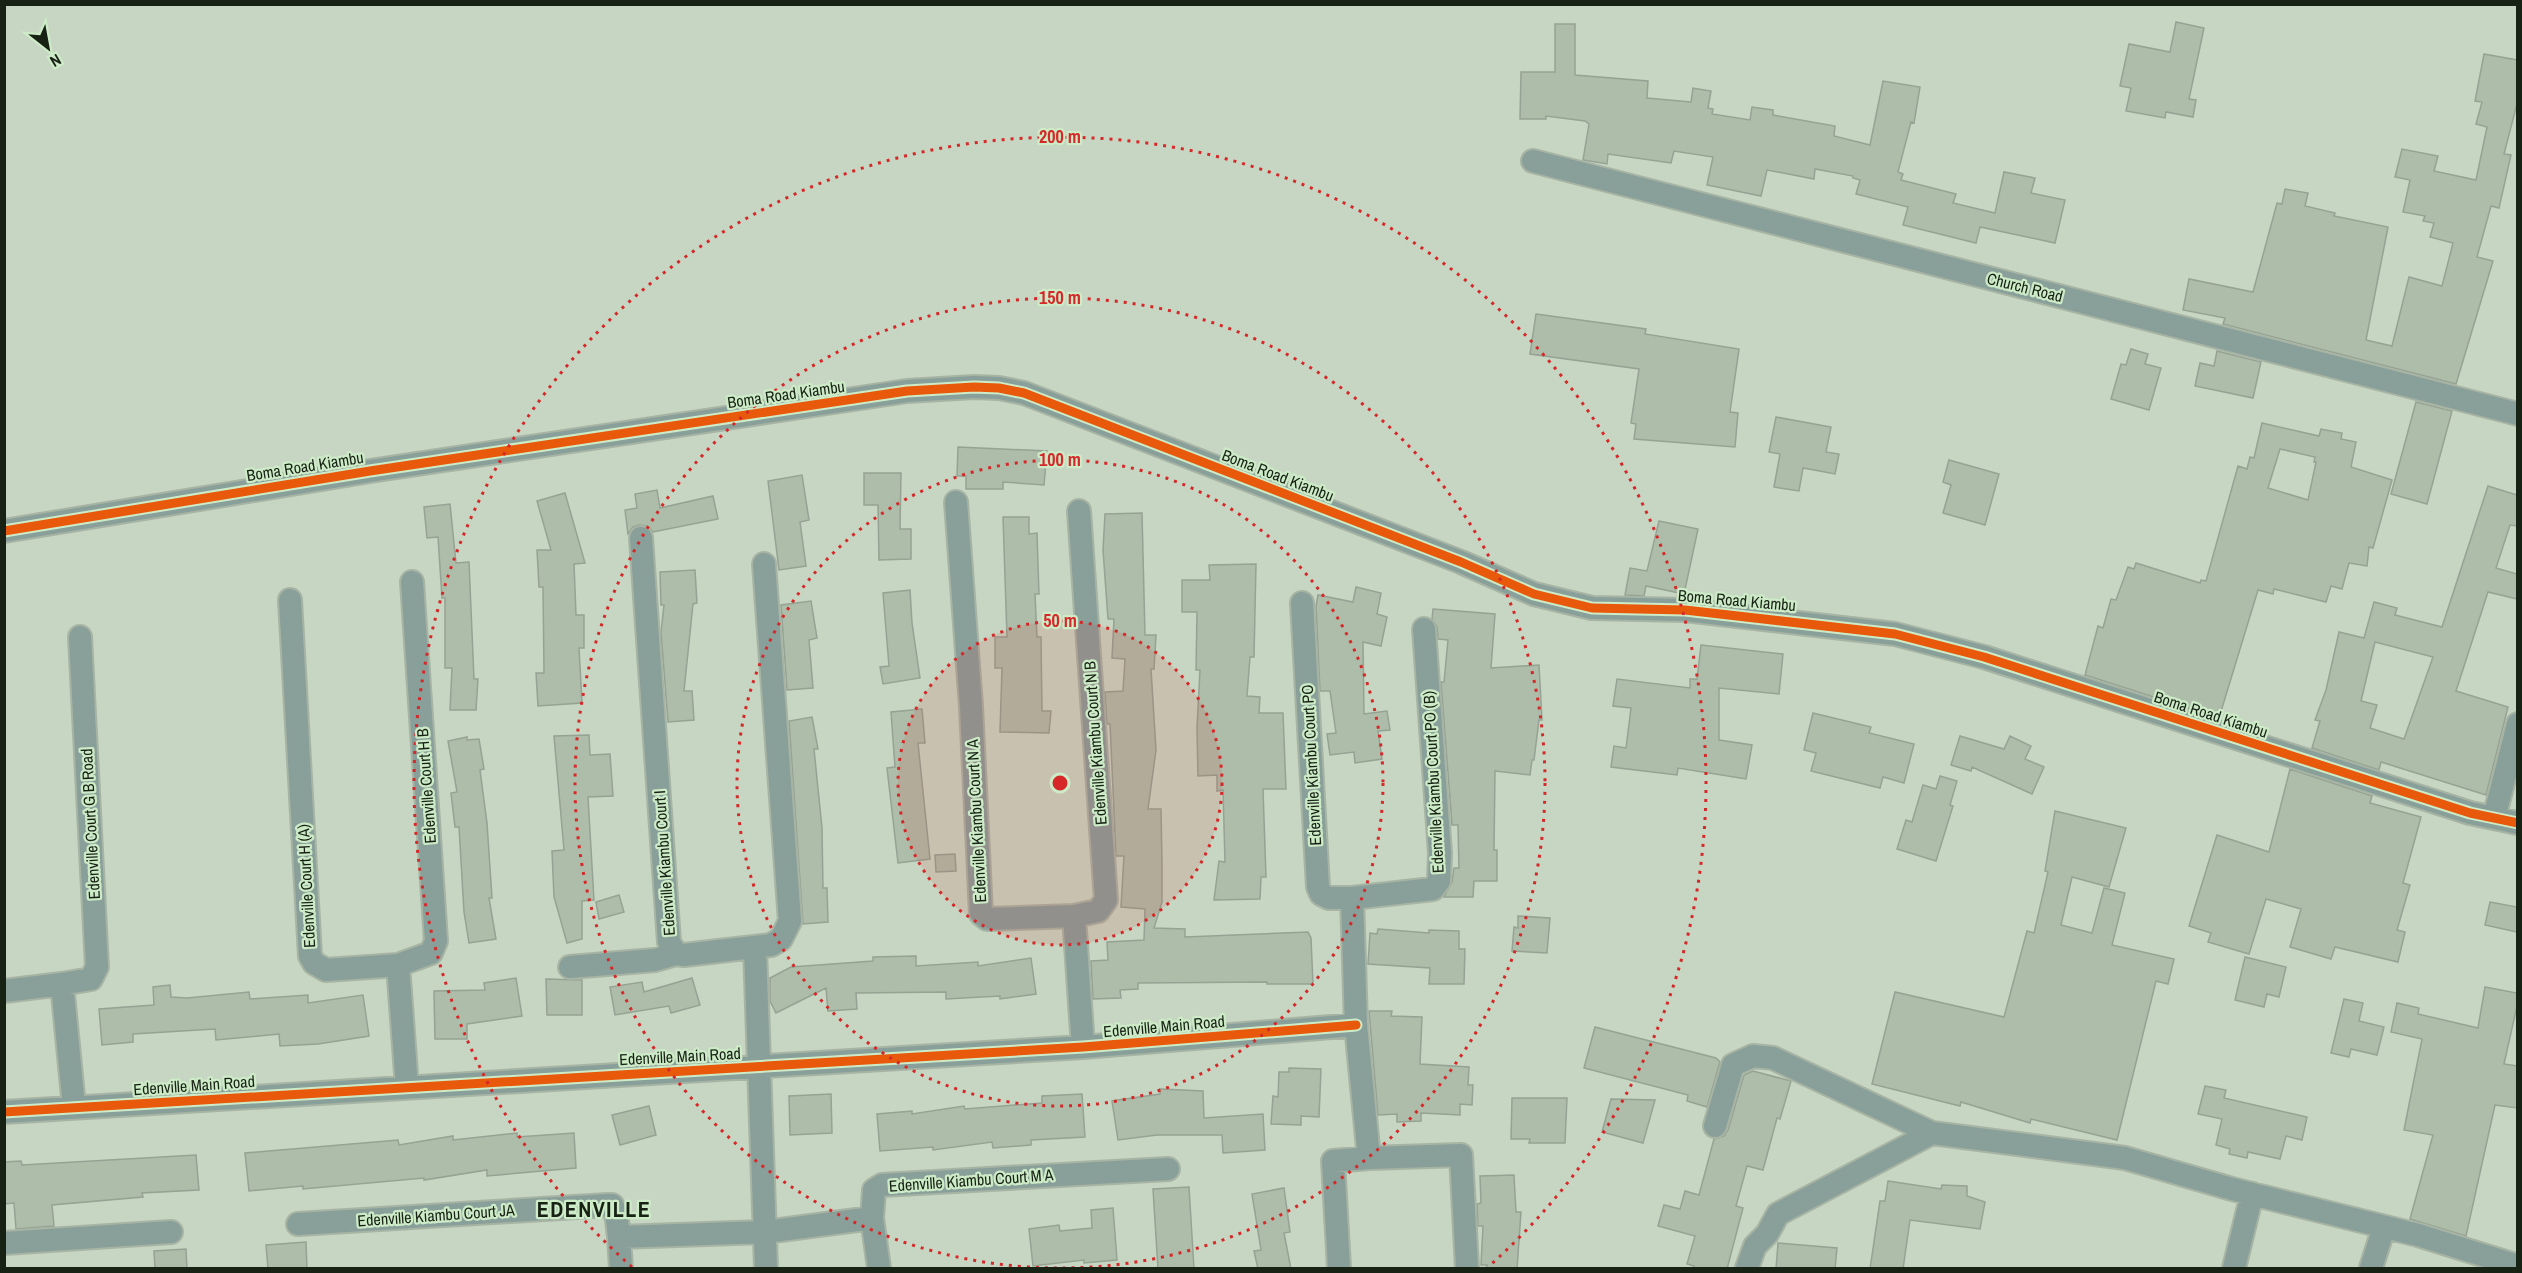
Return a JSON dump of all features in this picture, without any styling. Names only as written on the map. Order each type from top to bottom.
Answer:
[{"type":"street","name":"Church Road","points":[[1533,161],[2517,414]]},
{"type":"street","name":"Boma Road Kiambu","points":[[4,531],[370,471],[907,391],[999,388],[1024,393],[1079,414],[1461,562],[1534,594],[1593,608],[1685,610],[1895,634],[1984,657],[2470,813],[2517,823]]},
{"type":"street","name":"Edenville Kiambu Court N A","points":[[956,502],[971,706],[981,914],[987,919],[1074,916]]},
{"type":"street","name":"Edenville Kiambu Court N B","points":[[1074,916],[1098,912],[1106,900],[1079,511]]},
{"type":"street","name":"Edenville Kiambu Court I","points":[[641,538],[669,942],[676,954],[692,955],[771,945],[781,939],[790,921],[764,564]]},
{"type":"street","name":"Edenville Court H B","points":[[398,965],[431,953],[436,942],[412,582]]},
{"type":"street","name":"Edenville Court H (A)","points":[[290,600],[310,956],[314,963],[326,970],[398,965]]},
{"type":"street","name":"Edenville Kiambu Court PO","points":[[1302,603],[1318,887],[1320,894],[1329,898],[1352,898]]},
{"type":"street","name":"Edenville Kiambu Court PO (B)","points":[[1352,898],[1433,889],[1439,881],[1440,853],[1424,629]]},
{"type":"street","name":"Edenville Court G B Road","points":[[62,984],[91,979],[97,967],[80,637]]},
{"type":"street","points":[[2494,818],[2517,724]]},
{"type":"street","points":[[1352,898],[1356,1025],[1369,1158]]},
{"type":"street","points":[[1074,916],[1083,1047]]},
{"type":"street","points":[[755,948],[761,1066],[766,1269]]},
{"type":"street","points":[[570,968],[655,960],[676,954]]},
{"type":"street","points":[[398,965],[407,1087]]},
{"type":"street","points":[[4,991],[62,984],[74,1107]]},
{"type":"street","name":"Edenville Main Road","points":[[4,1112],[1083,1047],[1356,1025]]},
{"type":"street","points":[[1715,1126],[1732,1065],[1753,1056],[1773,1058],[1932,1133],[2125,1158],[2252,1194],[2384,1227],[2517,1266]]},
{"type":"street","points":[[1747,1269],[1755,1246],[1767,1234],[1778,1214],[1932,1133]]},
{"type":"street","points":[[1339,1269],[1332,1163],[1334,1161],[1461,1155],[1467,1269]]},
{"type":"street","name":"Edenville Kiambu Court M A","points":[[872,1218],[874,1190],[882,1185],[1168,1169]]},
{"type":"street","points":[[2234,1269],[2252,1194]]},
{"type":"street","name":"Edenville Kiambu Court JA","points":[[298,1224],[612,1205],[616,1212],[619,1238]]},
{"type":"street","points":[[621,1269],[619,1238],[765,1232],[872,1218],[879,1269]]},
{"type":"street","points":[[2371,1269],[2384,1227]]},
{"type":"street","points":[[4,1243],[171,1232]]},
{"type":"building","points":[[2176,22],[2204,28],[2189,99],[2196,100],[2193,117],[2166,112],[2165,118],[2126,111],[2131,88],[2120,86],[2129,44],[2170,52]]},
{"type":"building","points":[[1555,24],[1575,24],[1575,75],[1648,81],[1647,98],[1691,102],[1693,88],[1711,91],[1708,108],[1713,109],[1712,114],[1750,120],[1752,107],[1773,110],[1773,115],[1835,126],[1834,136],[1870,145],[1883,81],[1920,87],[1914,123],[1911,122],[1898,172],[1903,174],[1901,180],[1956,194],[1953,203],[1995,213],[2004,172],[2035,178],[2031,193],[2065,200],[2055,243],[1980,227],[1976,243],[1903,225],[1908,207],[1856,194],[1860,180],[1853,176],[1815,169],[1814,179],[1767,170],[1761,196],[1707,185],[1713,157],[1674,151],[1671,163],[1608,154],[1607,164],[1583,160],[1589,124],[1585,121],[1546,116],[1546,119],[1520,119],[1521,72],[1555,72]]},
{"type":"building","points":[[2484,54],[2517,60],[2517,104],[2504,154],[2511,155],[2499,208],[2491,206],[2477,257],[2493,261],[2456,384],[2223,324],[2225,318],[2183,310],[2189,279],[2253,292],[2277,203],[2282,204],[2285,189],[2308,193],[2305,206],[2335,213],[2334,216],[2388,227],[2366,340],[2392,346],[2409,277],[2442,286],[2453,243],[2430,237],[2434,223],[2423,221],[2425,216],[2403,212],[2410,180],[2395,177],[2402,149],[2438,156],[2434,171],[2476,180],[2487,127],[2476,124],[2482,102],[2475,101]]},
{"type":"building","points":[[1536,314],[1646,329],[1645,334],[1739,349],[1730,412],[1738,413],[1735,447],[1634,439],[1636,424],[1631,423],[1639,369],[1530,354]]},
{"type":"building","points":[[2131,349],[2148,354],[2145,364],[2161,368],[2149,410],[2111,399],[2121,364],[2126,365]]},
{"type":"building","points":[[2217,351],[2261,362],[2253,398],[2195,386],[2200,363],[2214,366]]},
{"type":"building","points":[[2416,402],[2452,411],[2427,504],[2391,494]]},
{"type":"building","points":[[1776,417],[1831,427],[1826,452],[1839,454],[1835,474],[1803,468],[1799,491],[1774,487],[1780,454],[1769,452]]},
{"type":"building","points":[[2262,423],[2319,436],[2321,429],[2342,433],[2341,439],[2356,442],[2351,467],[2392,480],[2373,548],[2369,547],[2367,566],[2349,563],[2342,589],[2331,586],[2326,602],[2274,589],[2273,594],[2258,590],[2219,718],[2085,675],[2098,626],[2103,628],[2111,599],[2116,600],[2128,567],[2134,569],[2136,563],[2200,583],[2201,580],[2206,581],[2238,466],[2247,469],[2250,457],[2254,458]],"holes":[[[2280,449],[2315,457],[2308,500],[2268,488]]]},
{"type":"building","points":[[958,447],[1047,451],[1044,485],[1003,482],[1003,489],[966,489],[966,476],[957,476]]},
{"type":"building","points":[[1949,460],[1999,474],[1985,525],[1943,513],[1951,485],[1943,482]]},
{"type":"building","points":[[864,473],[901,473],[900,529],[911,529],[911,559],[879,560],[878,505],[864,505]]},
{"type":"building","points":[[802,475],[809,520],[800,522],[806,566],[779,570],[768,481]]},
{"type":"building","points":[[2488,486],[2517,495],[2517,526],[2510,525],[2496,568],[2517,574],[2517,599],[2488,592],[2456,691],[2508,707],[2486,795],[2381,762],[2379,770],[2312,748],[2320,721],[2315,720],[2326,690],[2339,632],[2364,638],[2374,602],[2397,608],[2395,615],[2442,627]],"holes":[[[2375,642],[2433,657],[2404,739],[2370,728],[2377,705],[2361,701]]]},
{"type":"building","points":[[657,490],[660,508],[713,496],[718,519],[653,532],[647,526],[639,525],[633,527],[628,534],[625,510],[637,508],[635,494]]},
{"type":"building","points":[[565,493],[585,563],[574,564],[576,615],[584,615],[584,648],[579,648],[582,703],[538,706],[536,673],[544,673],[543,587],[539,587],[537,550],[551,550],[537,501]]},
{"type":"building","points":[[450,504],[456,563],[469,562],[474,679],[478,679],[476,710],[450,710],[452,668],[445,668],[445,598],[442,598],[438,537],[427,538],[424,507]]},
{"type":"building","points":[[1142,513],[1145,635],[1156,635],[1154,669],[1151,669],[1156,750],[1148,809],[1161,809],[1162,902],[1154,928],[1185,929],[1185,937],[1308,932],[1311,938],[1313,984],[1138,983],[1138,989],[1120,990],[1121,998],[1093,999],[1091,961],[1108,960],[1107,942],[1144,940],[1145,909],[1121,907],[1124,856],[1116,856],[1110,724],[1107,724],[1105,692],[1123,691],[1125,659],[1112,658],[1114,619],[1108,619],[1103,550],[1105,514]]},
{"type":"building","points":[[1003,517],[1029,517],[1029,534],[1037,533],[1039,594],[1035,594],[1037,637],[1041,637],[1042,711],[1051,711],[1049,733],[1000,732],[1002,668],[995,668],[995,637],[1007,637]]},
{"type":"building","points":[[1659,521],[1698,529],[1684,594],[1646,586],[1644,596],[1625,595],[1630,568],[1647,571]]},
{"type":"building","points":[[1256,564],[1254,657],[1250,657],[1247,696],[1260,697],[1259,713],[1283,713],[1286,789],[1263,789],[1266,877],[1261,877],[1260,899],[1214,900],[1219,861],[1225,862],[1223,790],[1217,791],[1217,775],[1198,776],[1197,728],[1200,670],[1196,670],[1197,612],[1182,612],[1182,580],[1210,580],[1209,565]]},
{"type":"building","points":[[695,570],[697,603],[693,604],[684,691],[692,691],[694,720],[668,722],[661,632],[664,605],[661,605],[660,572]]},
{"type":"building","points":[[1356,587],[1381,593],[1377,614],[1387,617],[1381,646],[1363,642],[1364,714],[1387,711],[1390,730],[1378,731],[1382,759],[1355,763],[1354,752],[1330,755],[1327,734],[1336,733],[1330,691],[1320,691],[1316,606],[1318,595],[1353,602]]},
{"type":"building","points":[[910,590],[920,678],[883,684],[880,667],[889,666],[883,593]]},
{"type":"building","points":[[811,601],[817,638],[809,640],[813,688],[787,690],[781,605]]},
{"type":"building","points":[[1433,609],[1495,614],[1491,668],[1539,665],[1542,720],[1539,720],[1530,775],[1495,771],[1494,850],[1497,850],[1497,881],[1474,881],[1473,897],[1444,897],[1452,882],[1454,868],[1459,868],[1458,825],[1452,825],[1441,682],[1444,682],[1448,640],[1438,639],[1437,627],[1432,619]]},
{"type":"building","points":[[1701,645],[1783,654],[1779,694],[1719,688],[1719,740],[1752,745],[1746,779],[1678,768],[1677,775],[1611,767],[1614,746],[1626,748],[1631,708],[1613,706],[1617,679],[1690,688],[1690,679],[1697,679]]},
{"type":"building","points":[[922,709],[925,743],[918,743],[930,859],[898,863],[887,768],[895,767],[891,712]]},
{"type":"building","points":[[1813,713],[1871,727],[1869,733],[1914,744],[1904,783],[1883,777],[1880,788],[1811,771],[1816,753],[1804,750]]},
{"type":"building","points":[[812,717],[818,749],[814,749],[822,828],[823,888],[827,888],[828,922],[803,924],[789,721]]},
{"type":"building","points":[[589,735],[590,755],[610,754],[613,796],[588,797],[594,900],[582,901],[582,939],[567,943],[554,897],[552,851],[564,850],[554,736]]},
{"type":"building","points":[[1960,736],[2004,749],[2010,736],[2031,746],[2025,759],[2044,767],[2032,794],[1972,767],[1971,771],[1951,765]]},
{"type":"building","points":[[467,737],[467,740],[479,739],[484,769],[480,770],[487,823],[492,898],[489,898],[496,939],[469,943],[464,912],[459,827],[455,827],[451,793],[457,792],[448,741]]},
{"type":"building","points":[[2290,769],[2372,796],[2370,803],[2421,817],[2403,883],[2410,885],[2397,930],[2405,932],[2398,962],[2335,947],[2331,959],[2290,947],[2301,909],[2266,899],[2249,954],[2208,942],[2211,933],[2189,926],[2217,835],[2269,852]]},
{"type":"building","points":[[1940,776],[1957,781],[1950,805],[1953,806],[1936,861],[1897,849],[1906,820],[1912,822],[1923,785],[1936,789]]},
{"type":"building","points":[[2055,811],[2126,828],[2109,887],[2072,877],[2061,925],[2092,933],[2104,888],[2125,893],[2112,945],[2174,959],[2168,984],[2156,981],[2117,1140],[2031,1119],[2030,1123],[1961,1102],[1960,1106],[1872,1084],[1895,992],[2004,1017],[2027,931],[2034,933],[2048,872],[2045,871]]},
{"type":"building","points":[[955,854],[956,871],[936,872],[935,855]]},
{"type":"building","points":[[619,895],[624,912],[599,919],[596,902]]},
{"type":"building","points":[[2490,902],[2517,907],[2517,932],[2485,925]]},
{"type":"building","points":[[1518,916],[1550,918],[1547,953],[1512,951],[1514,927],[1518,928]]},
{"type":"building","points":[[1378,929],[1429,933],[1429,930],[1459,931],[1459,949],[1465,949],[1464,984],[1429,984],[1430,968],[1368,964],[1370,933],[1377,934]]},
{"type":"building","points":[[916,956],[916,966],[978,962],[978,966],[1031,958],[1036,994],[1000,999],[1000,996],[946,999],[946,992],[856,993],[857,1009],[828,1011],[826,988],[776,1013],[770,1001],[770,978],[791,967],[873,961],[873,957]]},
{"type":"building","points":[[2245,957],[2286,967],[2279,997],[2267,994],[2264,1007],[2235,1000]]},
{"type":"building","points":[[516,978],[522,1016],[467,1024],[467,1039],[435,1039],[434,991],[485,990],[484,983]]},
{"type":"building","points":[[692,978],[700,1005],[671,1013],[669,1006],[615,1015],[610,987],[642,982],[644,992]]},
{"type":"building","points":[[546,979],[582,980],[582,1015],[547,1015]]},
{"type":"building","points":[[170,985],[171,997],[187,998],[249,992],[250,999],[308,995],[308,1003],[363,995],[369,1036],[318,1044],[280,1046],[279,1034],[216,1040],[215,1029],[133,1034],[133,1042],[102,1045],[99,1009],[154,1005],[153,987]]},
{"type":"building","points":[[2485,987],[2517,993],[2517,1006],[2504,1064],[2517,1066],[2517,1108],[2495,1105],[2466,1236],[2410,1219],[2433,1135],[2404,1130],[2422,1039],[2391,1032],[2397,1003],[2419,1008],[2418,1014],[2478,1028]]},
{"type":"building","points":[[2344,999],[2363,1003],[2359,1021],[2384,1027],[2377,1055],[2351,1049],[2349,1057],[2331,1053]]},
{"type":"building","points":[[1369,1011],[1392,1011],[1391,1016],[1422,1017],[1420,1064],[1469,1067],[1468,1085],[1473,1085],[1472,1105],[1460,1104],[1460,1115],[1421,1113],[1421,1121],[1397,1122],[1397,1114],[1378,1115]]},
{"type":"building","points":[[1595,1027],[1716,1058],[1720,1062],[1707,1107],[1687,1101],[1688,1095],[1584,1068]]},
{"type":"building","points":[[1289,1068],[1321,1069],[1319,1117],[1301,1116],[1301,1125],[1271,1124],[1273,1096],[1278,1097],[1279,1072],[1289,1072]]},
{"type":"building","points":[[1753,1071],[1791,1081],[1780,1119],[1777,1118],[1763,1170],[1747,1166],[1736,1206],[1743,1208],[1727,1269],[1693,1269],[1694,1266],[1687,1264],[1695,1236],[1658,1226],[1664,1205],[1680,1209],[1685,1191],[1699,1195],[1714,1139],[1724,1136],[1728,1130],[1744,1075]]},
{"type":"building","points":[[2205,1086],[2226,1090],[2224,1098],[2307,1117],[2302,1140],[2286,1136],[2280,1159],[2248,1152],[2247,1158],[2229,1154],[2230,1149],[2216,1145],[2222,1119],[2198,1114]]},
{"type":"building","points":[[1160,1089],[1203,1091],[1204,1118],[1263,1114],[1265,1150],[1223,1153],[1222,1135],[1157,1135],[1118,1140],[1112,1101],[1160,1094]]},
{"type":"building","points":[[831,1094],[832,1133],[790,1135],[789,1096]]},
{"type":"building","points":[[1082,1094],[1085,1137],[1031,1140],[1031,1145],[993,1148],[992,1142],[933,1150],[933,1147],[880,1151],[877,1114],[912,1111],[912,1114],[964,1106],[965,1109],[1042,1103],[1042,1096]]},
{"type":"building","points":[[1512,1098],[1567,1098],[1565,1143],[1529,1143],[1530,1139],[1511,1139]]},
{"type":"building","points":[[1611,1099],[1655,1100],[1643,1143],[1602,1132]]},
{"type":"building","points":[[649,1106],[656,1135],[620,1145],[612,1115]]},
{"type":"building","points":[[517,1133],[517,1137],[574,1133],[576,1168],[487,1176],[487,1170],[424,1180],[424,1178],[303,1189],[303,1186],[249,1191],[245,1153],[398,1140],[399,1145],[453,1136],[453,1140]]},
{"type":"building","points":[[196,1155],[199,1190],[142,1193],[143,1197],[52,1205],[54,1226],[16,1229],[14,1203],[4,1204],[4,1162],[21,1161],[22,1165]]},
{"type":"building","points":[[1514,1175],[1516,1212],[1521,1212],[1517,1269],[1486,1269],[1487,1265],[1481,1265],[1483,1226],[1478,1226],[1477,1204],[1481,1203],[1480,1176]]},
{"type":"building","points":[[1888,1181],[1941,1189],[1942,1185],[1967,1186],[1967,1196],[1985,1202],[1980,1229],[1910,1220],[1903,1269],[1870,1269],[1880,1201],[1885,1201]]},
{"type":"building","points":[[1189,1187],[1194,1269],[1158,1269],[1153,1189]]},
{"type":"building","points":[[1284,1188],[1290,1232],[1284,1233],[1291,1269],[1258,1269],[1254,1251],[1261,1250],[1252,1194]]},
{"type":"building","points":[[1113,1208],[1117,1260],[1084,1263],[1084,1260],[1033,1266],[1029,1229],[1059,1225],[1060,1231],[1092,1228],[1091,1210]]},
{"type":"building","points":[[306,1242],[307,1269],[268,1269],[266,1245]]},
{"type":"building","points":[[1778,1243],[1837,1248],[1835,1269],[1776,1269]]},
{"type":"building","points":[[186,1249],[187,1269],[155,1269],[154,1251]]},
{"type":"cycle path","points":[[4,531],[370,471],[907,391],[974,387],[999,388],[1024,393],[1461,562],[1534,594],[1592,608],[1685,610],[1895,634],[1984,657],[2470,813],[2518,823]]},
{"type":"cycle path","points":[[4,1112],[1083,1047],[1356,1025]]},
{"type":"district","name":"EDENVILLE","points":[[594,1209]]}]
